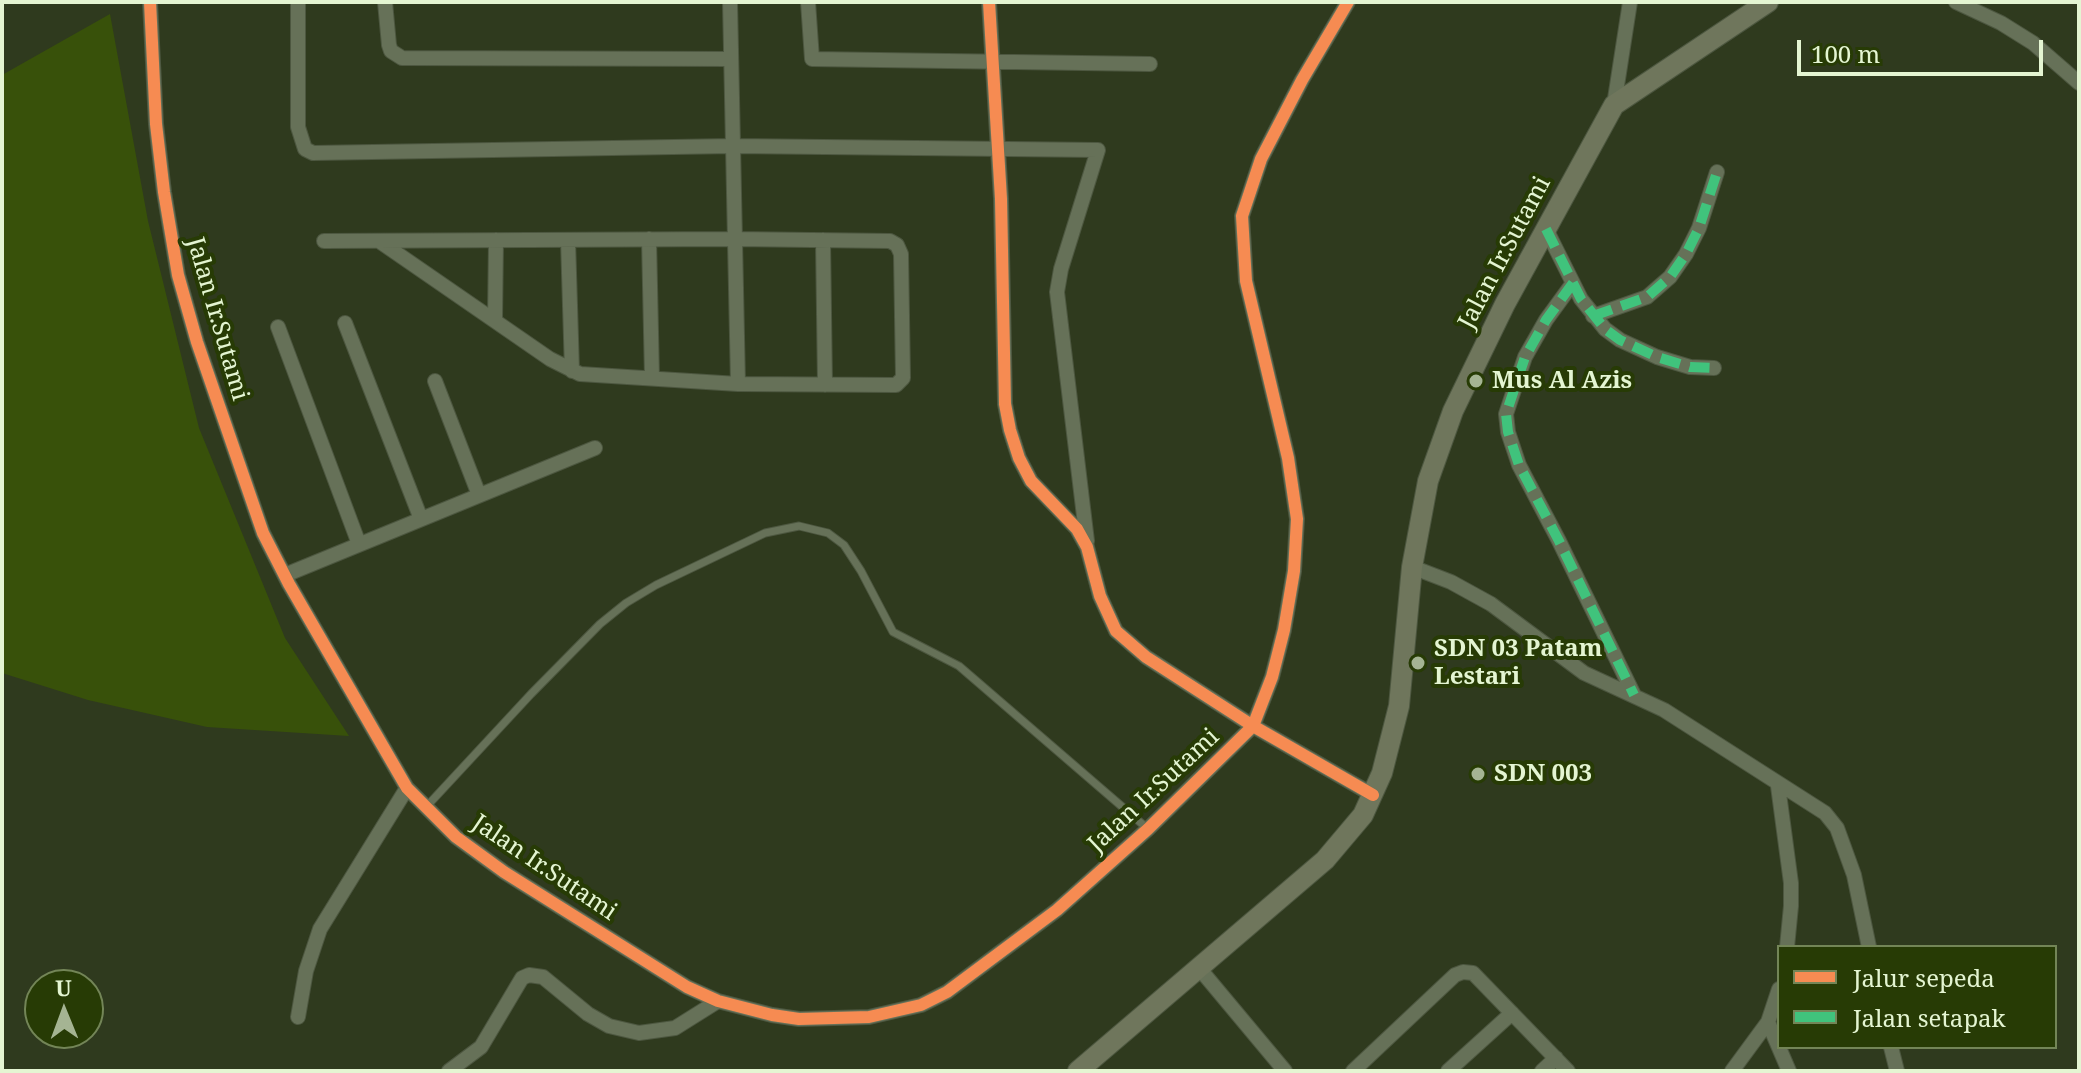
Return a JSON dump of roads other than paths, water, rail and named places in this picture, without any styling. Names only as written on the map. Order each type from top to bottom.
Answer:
[{"type":"street","name":"Jalan Ir.Sutami","points":[[150,2],[156,124],[178,275],[197,342],[263,533],[407,788],[456,837],[504,872],[687,987],[718,1001],[772,1015],[835,1020],[898,1012],[947,992],[1057,910],[1148,829],[1253,726],[1373,795]]},
{"type":"street","points":[[298,2],[298,127],[305,149],[313,153],[733,146],[1098,150],[1061,269],[1057,292],[1087,547],[1100,596],[1116,631],[1146,657],[1253,726],[1272,677],[1284,630],[1294,571],[1297,519],[1288,458],[1246,281],[1242,216],[1261,159],[1302,80],[1348,2]]},
{"type":"street","points":[[385,2],[389,45],[391,51],[402,58],[731,59]]},
{"type":"street","points":[[730,2],[738,384]]},
{"type":"street","points":[[808,2],[812,59],[1150,64]]},
{"type":"street","points":[[989,2],[998,150],[1005,404],[1010,430],[1031,481],[1077,529],[1087,547]]},
{"type":"street","points":[[1614,105],[1630,2]]},
{"type":"street","name":"Jalan Ir.Sutami","points":[[1078,1071],[1325,860],[1347,837],[1373,795],[1393,740],[1412,567],[1428,481],[1448,423],[1505,304],[1614,105],[1768,2]]},
{"type":"street","points":[[1956,2],[2001,23],[2033,43],[2079,83]]},
{"type":"street","points":[[1593,316],[1647,297],[1670,277],[1699,228],[1717,172]]},
{"type":"street","points":[[1546,229],[1593,316],[1620,340],[1690,367],[1714,368]]},
{"type":"street","points":[[649,239],[652,378]]},
{"type":"street","points":[[324,241],[734,239],[890,241],[897,245],[901,254],[903,378],[899,384],[738,384],[572,371],[379,241]]},
{"type":"street","points":[[495,321],[496,240]]},
{"type":"street","points":[[568,240],[572,371]]},
{"type":"street","points":[[823,240],[825,385]]},
{"type":"street","points":[[1573,283],[1546,320],[1525,357],[1506,414],[1508,432],[1519,465],[1634,695]]},
{"type":"street","points":[[345,323],[421,519]]},
{"type":"street","points":[[278,327],[359,544]]},
{"type":"street","points":[[435,381],[479,495]]},
{"type":"street","points":[[285,575],[595,448]]},
{"type":"street","points":[[1412,567],[1473,593],[1584,673],[1634,695],[1683,722],[1778,786],[1825,813],[1837,828],[1854,875],[1869,945]]},
{"type":"street","points":[[1778,786],[1791,883],[1787,945]]},
{"type":"street","points":[[298,1017],[306,971],[320,929],[407,788]]},
{"type":"street","points":[[1199,968],[1285,1071]]},
{"type":"street","points":[[1353,1071],[1455,975],[1463,972],[1473,973],[1568,1071]]},
{"type":"street","points":[[449,1071],[481,1047],[522,978],[529,975],[543,977],[578,1006],[609,1026],[639,1033],[675,1028],[718,1001]]},
{"type":"street","points":[[1732,1071],[1768,1022],[1777,995]]},
{"type":"street","points":[[1448,1071],[1512,1013]]},
{"type":"street","points":[[1768,1022],[1777,1043]]},
{"type":"street","points":[[1780,1049],[1789,1071]]},
{"type":"street","points":[[1892,1049],[1897,1071]]},
{"type":"street","points":[[1542,1071],[1556,1058]]},
{"type":"lane","points":[[425,808],[531,694],[600,624],[626,603],[656,585],[765,533],[799,526],[828,533],[844,545],[893,632],[959,666],[1148,829]]},
{"type":"place","name":"Mus Al Azis","points":[[1476,381]]},
{"type":"place","name":"SDN 03 Patam Lestari","points":[[1418,663]]},
{"type":"place","name":"SDN 003","points":[[1478,774]]}]
